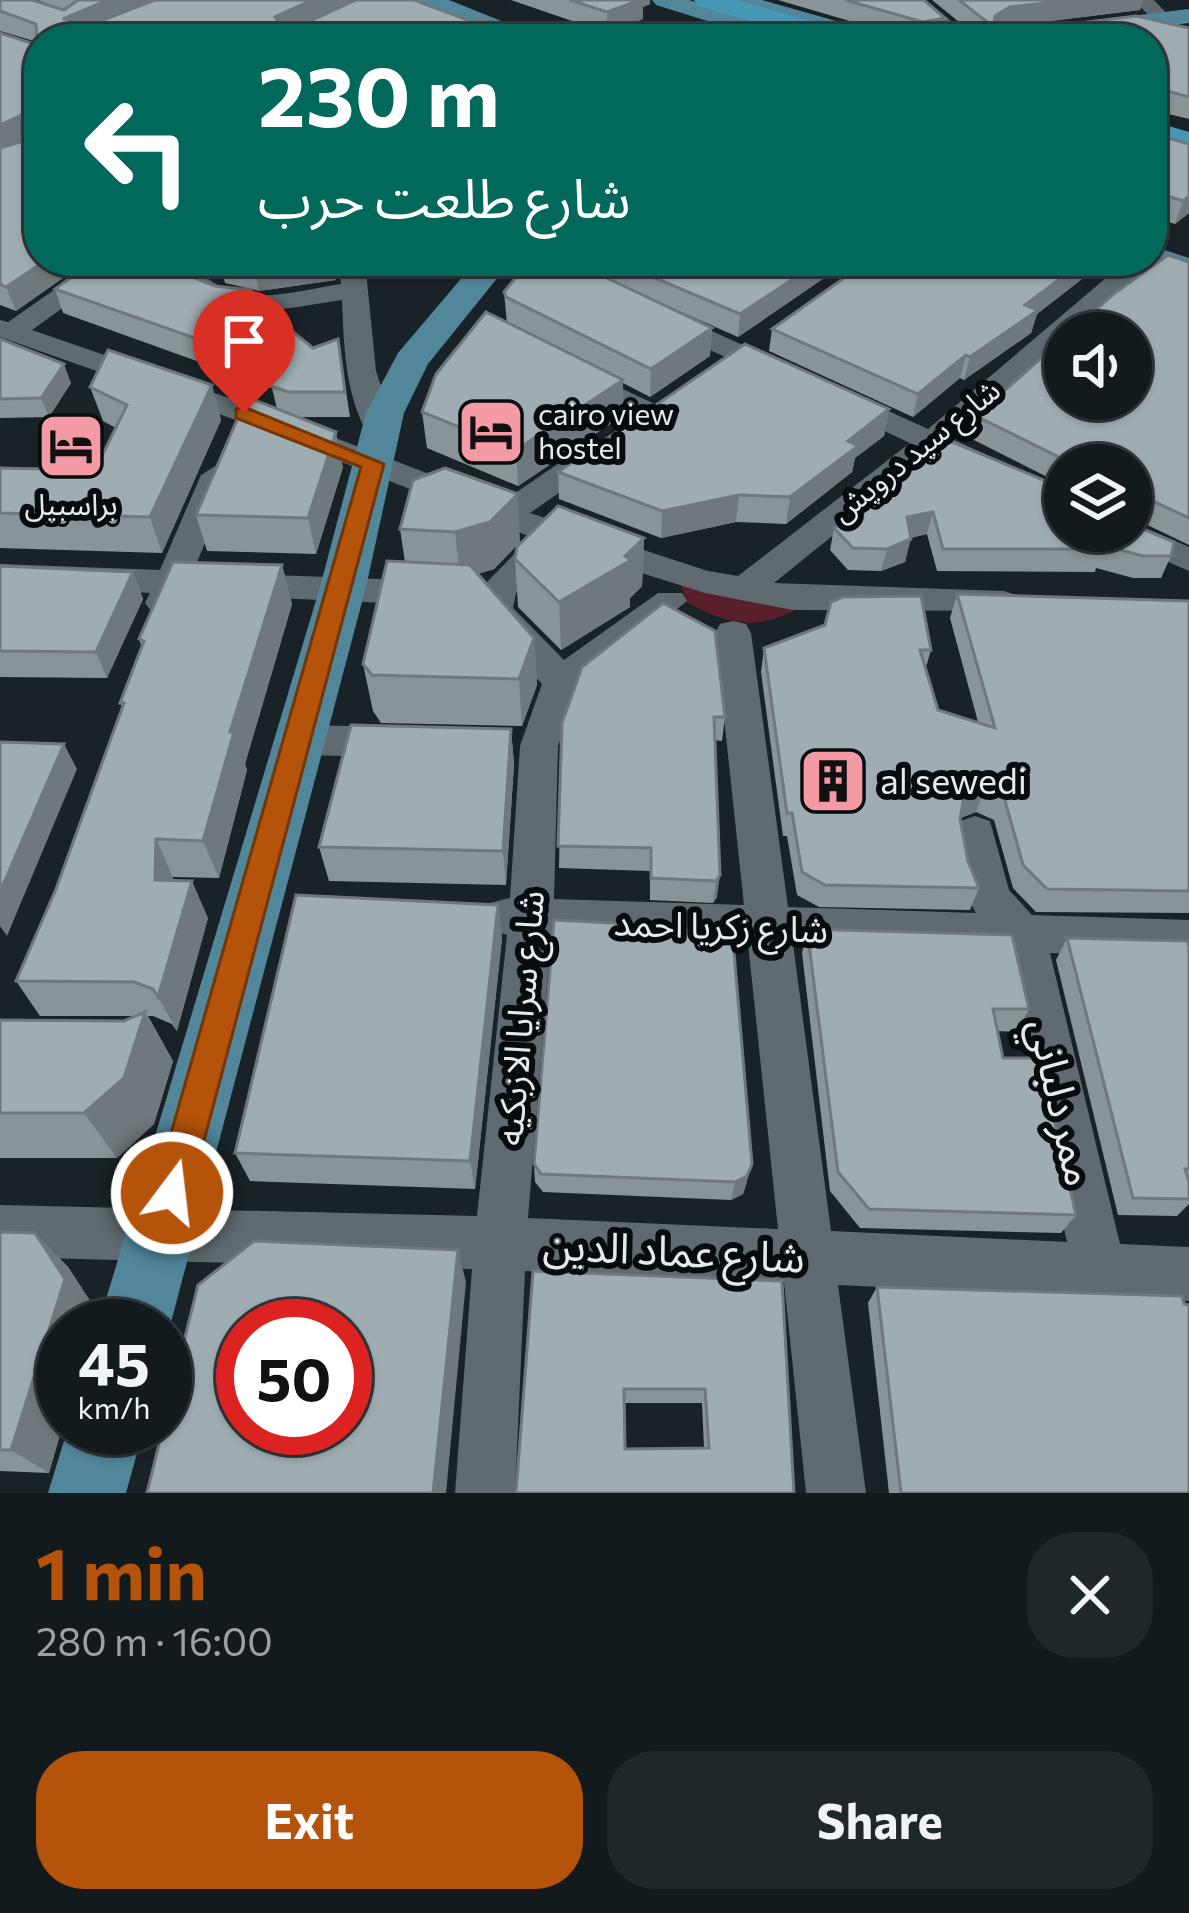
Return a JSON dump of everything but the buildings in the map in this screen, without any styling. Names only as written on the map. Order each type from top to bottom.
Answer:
[{"type":"highway","points":[[683,0],[762,24]]},
{"type":"highway","points":[[765,4],[811,24]]},
{"type":"highway","points":[[720,5],[790,24]]},
{"type":"main road","points":[[427,0],[492,24]]},
{"type":"main road","points":[[664,0],[765,4],[827,24]]},
{"type":"main road","points":[[720,5],[760,24]]},
{"type":"main road","points":[[1152,9],[1189,16]]},
{"type":"main road","points":[[142,1299],[277,904],[300,740],[400,378],[462,317],[485,276]]},
{"type":"main road","points":[[88,1493],[99,1455]]},
{"type":"street","points":[[914,0],[944,24]]},
{"type":"street","points":[[6,330],[90,276]]},
{"type":"street","points":[[188,276],[218,298],[257,300],[354,276],[365,394],[377,448]]},
{"type":"street","name":"شارع سيد درويش","points":[[738,612],[1124,276]]},
{"type":"street","points":[[635,304],[750,347],[1044,493]]},
{"type":"street","points":[[6,330],[235,434],[377,448],[507,514],[738,612],[816,599],[1048,604]]},
{"type":"street","points":[[705,378],[750,347]]},
{"type":"street","points":[[507,514],[660,408],[552,363]]},
{"type":"street","points":[[150,635],[235,434]]},
{"type":"street","points":[[554,533],[496,598],[495,611],[562,681],[664,584]]},
{"type":"street","points":[[1152,543],[1189,560]]},
{"type":"street","points":[[0,575],[343,587],[496,598]]},
{"type":"street","points":[[738,612],[805,1256],[836,1493]]},
{"type":"street","name":"شارع سرايا الازبكيه","points":[[485,1493],[500,1243],[531,918],[538,746],[562,681]]},
{"type":"street","points":[[300,740],[443,743]]},
{"type":"street","points":[[491,745],[538,746]]},
{"type":"street","points":[[975,833],[989,898],[1023,935]]},
{"type":"street","name":"شارع زكريا احمد","points":[[461,914],[770,929],[1189,939]]},
{"type":"street","name":"ممر دلباني","points":[[1023,935],[1100,1270]]},
{"type":"street","name":"شارع عماد الدين","points":[[0,1232],[500,1243],[1189,1274]]},
{"type":"shaded area","points":[[681,585],[798,608],[769,620],[728,620],[686,602]]},
{"type":"place","name":"cairo view hostel","points":[[491,432]]},
{"type":"place","name":"براسبيل","points":[[71,446]]},
{"type":"place","name":"al sewedi","points":[[833,781]]},
{"type":"route","points":[[172,1193],[343,587],[373,464],[244,413]]}]
